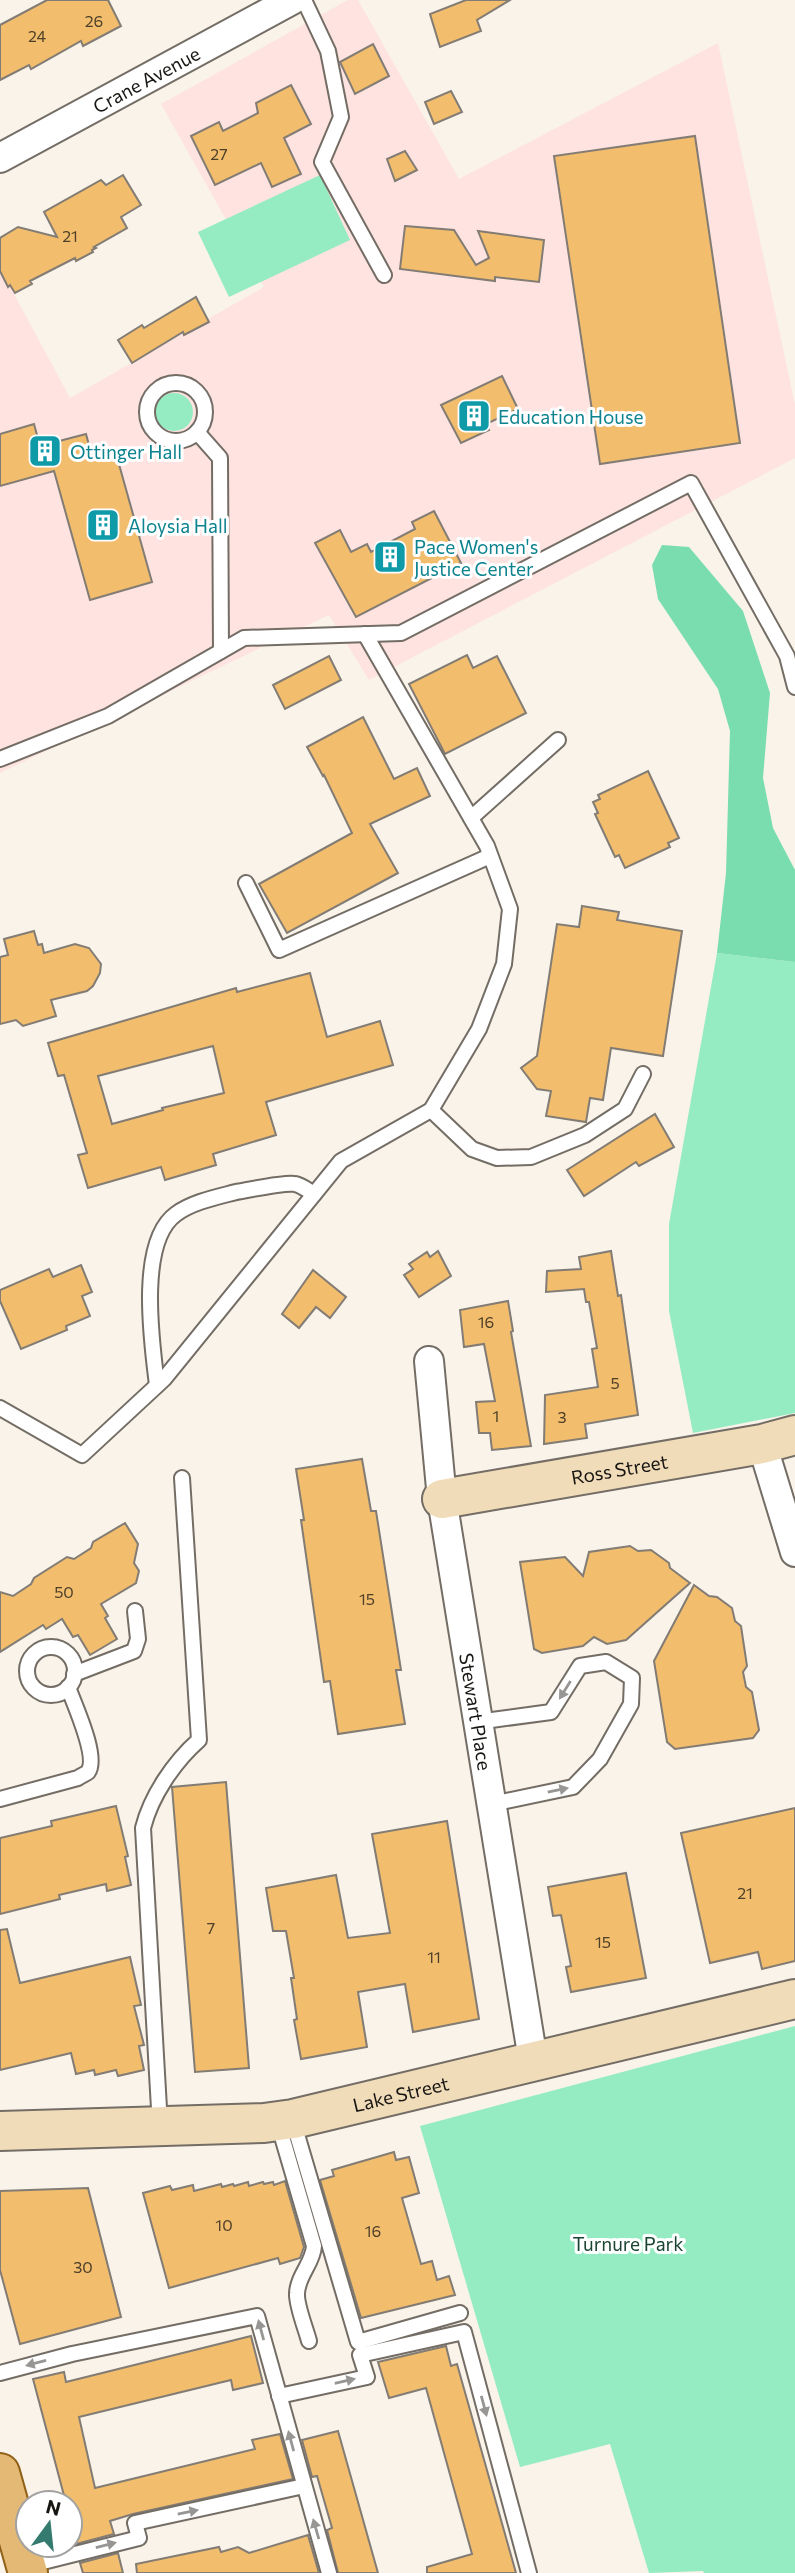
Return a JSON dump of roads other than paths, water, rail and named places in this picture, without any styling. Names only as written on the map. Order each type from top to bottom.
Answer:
[{"type":"main road","name":"Ross Street","points":[[442,1499],[778,1439]]},
{"type":"main road","name":"Lake Street","points":[[0,2132],[286,2120],[795,1999]]},
{"type":"main road","points":[[0,2473],[18,2561]]},
{"type":"street","name":"Crane Avenue","points":[[0,158],[292,0]]},
{"type":"street","name":"Stewart Place","points":[[429,1361],[442,1499],[533,2060]]},
{"type":"street","points":[[778,1439],[795,1552]]},
{"type":"lane","points":[[304,0],[328,51],[341,117],[322,162],[384,275]]},
{"type":"lane","points":[[176,383],[196,390],[205,408],[202,428],[197,432],[182,442],[162,438],[154,432],[147,414],[148,404],[157,390],[176,383]]},
{"type":"lane","points":[[197,432],[220,457],[221,651]]},
{"type":"lane","points":[[0,759],[108,716],[170,683],[244,638],[401,633],[409,630],[691,483],[787,656],[795,687]]},
{"type":"lane","points":[[0,1408],[82,1455],[157,1385],[341,1161],[431,1110],[479,1029],[504,964],[510,909],[490,856],[471,818],[365,634]]},
{"type":"lane","points":[[471,818],[558,740]]},
{"type":"lane","points":[[246,884],[279,950],[490,856]]},
{"type":"lane","points":[[431,1110],[472,1149],[497,1158],[531,1157],[585,1135],[625,1109],[643,1074]]},
{"type":"lane","points":[[157,1385],[150,1330],[151,1267],[159,1237],[174,1214],[211,1198],[245,1190],[295,1184],[314,1194]]},
{"type":"lane","points":[[160,2127],[143,1828],[153,1800],[184,1754],[199,1740],[182,1478]]},
{"type":"lane","points":[[0,1799],[87,1773],[91,1764],[90,1750],[71,1680],[134,1651],[138,1639],[135,1611]]},
{"type":"lane","points":[[478,1722],[551,1712],[580,1666],[606,1662],[632,1678],[631,1704],[600,1759],[573,1787],[492,1804]]},
{"type":"lane","points":[[286,2120],[358,2342],[460,2313]]},
{"type":"lane","points":[[286,2120],[314,2246],[313,2257],[301,2278],[297,2294],[309,2341]]},
{"type":"lane","points":[[0,2373],[72,2354],[257,2316],[329,2573]]},
{"type":"lane","points":[[279,2396],[367,2376],[360,2356],[464,2332],[529,2573]]},
{"type":"lane","points":[[18,2561],[139,2538],[135,2523],[303,2486]]},
{"type":"place","name":"Education House","points":[[474,416]]},
{"type":"place","name":"Ottinger Hall","points":[[45,451]]},
{"type":"place","name":"Aloysia Hall","points":[[103,525]]},
{"type":"place","name":"Pace Women's Justice Center","points":[[390,557]]},
{"type":"park label","name":"Turnure Park","points":[[628,2243]]}]
